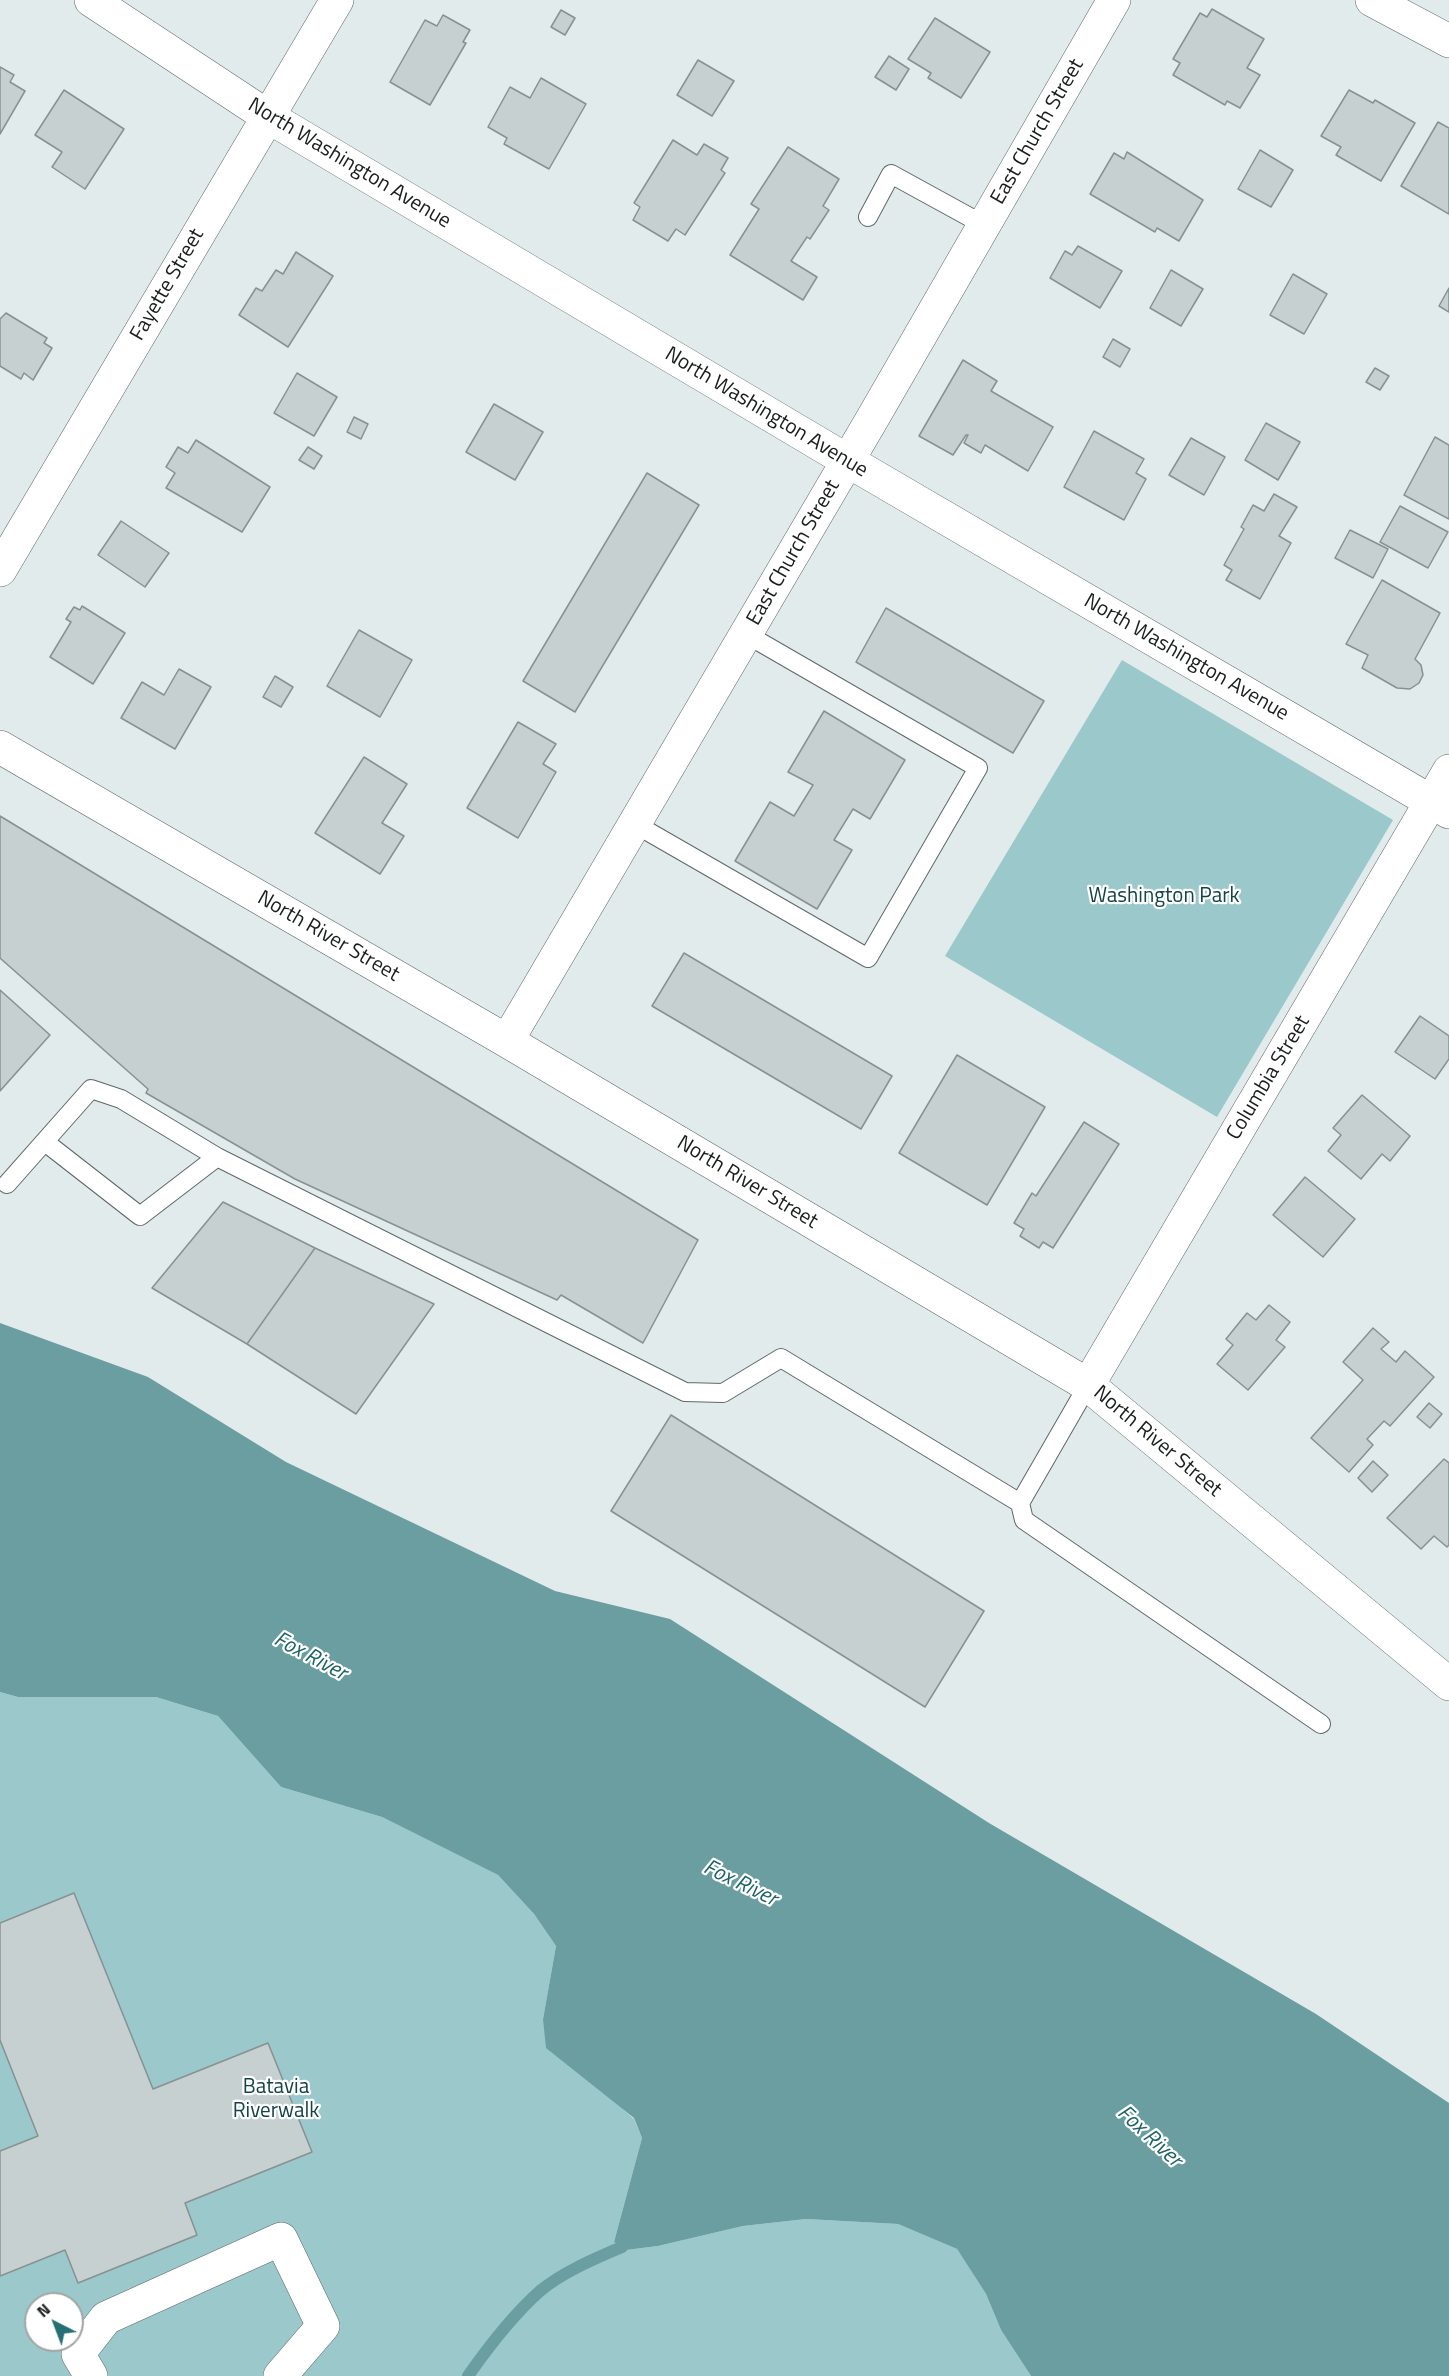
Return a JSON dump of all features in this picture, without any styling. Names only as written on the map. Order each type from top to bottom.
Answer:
[{"type":"street","name":"North Washington Avenue","points":[[91,0],[267,116],[848,461],[1440,807]]},
{"type":"street","name":"Fayette Street","points":[[0,570],[337,0]]},
{"type":"street","name":"East Church Street","points":[[507,1041],[848,461],[1114,0]]},
{"type":"street","points":[[1372,0],[1449,41]]},
{"type":"street","name":"North River Street","points":[[0,747],[507,1041],[1088,1385],[1449,1684]]},
{"type":"street","name":"Columbia Street","points":[[1088,1385],[1440,807],[1449,771]]},
{"type":"street","points":[[91,2376],[78,2354],[106,2318],[281,2239],[323,2326],[280,2376]]},
{"type":"lane","points":[[868,217],[891,174],[984,225]]},
{"type":"lane","points":[[635,824],[868,958],[874,948],[978,768],[746,634]]},
{"type":"lane","points":[[8,1184],[91,1089],[122,1099],[217,1157],[685,1392],[723,1393],[781,1358],[1020,1503]]},
{"type":"lane","points":[[45,1142],[140,1216],[217,1157]]},
{"type":"lane","points":[[1088,1385],[1020,1503],[1024,1520],[1321,1724]]},
{"type":"green space","name":"Washington Park","points":[[1122,660],[1393,820],[1217,1117],[945,956]]},
{"type":"green space","name":"Batavia Riverwalk","points":[[0,1692],[18,1697],[156,1697],[218,1716],[281,1787],[382,1817],[498,1875],[534,1914],[556,1946],[543,2019],[615,2102],[634,2119],[642,2138],[614,2242],[626,2250],[658,2246],[743,2226],[806,2219],[898,2224],[957,2249],[986,2294],[1001,2330],[1031,2376],[0,2376]]},
{"type":"water","name":"Fox River","points":[[0,1323],[148,1377],[286,1462],[555,1591],[670,1619],[989,1823],[1316,2014],[1449,2103],[1449,2376],[1031,2376],[1001,2330],[986,2294],[957,2249],[898,2224],[806,2219],[743,2226],[658,2246],[626,2250],[614,2242],[642,2138],[634,2118],[546,2048],[543,2019],[556,1946],[534,1914],[498,1875],[382,1817],[281,1787],[218,1716],[156,1697],[18,1697],[0,1692]]},
{"type":"building","points":[[1212,9],[1264,39],[1247,68],[1260,75],[1240,108],[1227,101],[1225,105],[1173,75],[1180,63],[1173,59],[1200,13],[1207,17]]},
{"type":"building","points":[[561,10],[575,18],[565,35],[551,27]]},
{"type":"building","points":[[443,15],[470,30],[463,42],[466,43],[430,105],[390,82],[425,20],[437,26]]},
{"type":"building","points":[[935,18],[990,52],[961,98],[928,78],[931,73],[908,59]]},
{"type":"building","points":[[889,56],[909,69],[896,90],[875,77]]},
{"type":"building","points":[[698,60],[734,81],[712,116],[677,95]]},
{"type":"building","points":[[0,67],[14,75],[10,82],[25,91],[0,134]]},
{"type":"building","points":[[541,78],[586,104],[549,169],[504,144],[507,138],[488,127],[510,87],[530,98]]},
{"type":"building","points":[[64,90],[124,129],[85,189],[52,167],[62,152],[35,135]]},
{"type":"building","points":[[1349,90],[1373,103],[1375,100],[1415,123],[1381,181],[1336,155],[1341,147],[1321,136]]},
{"type":"building","points":[[1438,122],[1449,128],[1449,214],[1401,186]]},
{"type":"building","points":[[673,140],[697,155],[704,144],[728,158],[721,170],[725,173],[685,235],[676,229],[668,241],[633,220],[640,207],[634,203]]},
{"type":"building","points":[[788,147],[839,179],[823,206],[829,210],[810,239],[807,237],[791,261],[817,277],[803,300],[730,255],[759,209],[751,204]]},
{"type":"building","points":[[1260,150],[1293,170],[1271,207],[1238,189]]},
{"type":"building","points":[[1127,152],[1203,200],[1179,241],[1157,228],[1155,232],[1090,194],[1114,153],[1124,159]]},
{"type":"building","points":[[1078,246],[1122,271],[1100,308],[1050,278],[1065,251],[1072,255]]},
{"type":"building","points":[[296,252],[333,276],[288,347],[239,315],[256,288],[262,291],[276,270],[283,274]]},
{"type":"building","points":[[1171,270],[1203,289],[1181,326],[1150,308]]},
{"type":"building","points":[[1293,274],[1327,294],[1304,334],[1270,315]]},
{"type":"building","points":[[1449,288],[1449,312],[1439,306]]},
{"type":"building","points":[[6,313],[47,338],[44,343],[52,348],[33,380],[24,373],[21,379],[0,366],[0,319]]},
{"type":"building","points":[[1113,339],[1130,349],[1120,367],[1103,357]]},
{"type":"building","points":[[963,360],[997,381],[991,391],[1053,427],[1028,471],[985,445],[981,453],[964,443],[968,435],[953,455],[919,436]]},
{"type":"building","points":[[1375,368],[1389,376],[1380,390],[1366,382]]},
{"type":"building","points":[[297,373],[337,397],[314,436],[274,413]]},
{"type":"building","points":[[494,404],[543,432],[515,480],[466,452]]},
{"type":"building","points":[[354,417],[368,424],[361,439],[347,432]]},
{"type":"building","points":[[1266,423],[1300,442],[1278,480],[1245,460]]},
{"type":"building","points":[[1094,431],[1144,459],[1136,473],[1146,479],[1124,520],[1064,487]]},
{"type":"building","points":[[1435,437],[1449,445],[1449,519],[1404,495]]},
{"type":"building","points":[[1191,438],[1225,457],[1204,495],[1169,475]]},
{"type":"building","points":[[196,440],[270,487],[242,532],[166,488],[175,473],[166,467],[178,447],[188,453]]},
{"type":"building","points":[[308,447],[322,456],[314,469],[299,460]]},
{"type":"building","points":[[647,473],[699,505],[575,712],[523,681]]},
{"type":"building","points":[[1274,494],[1297,507],[1279,536],[1291,543],[1260,599],[1226,580],[1232,570],[1224,565],[1244,529],[1241,527],[1253,505],[1264,511]]},
{"type":"building","points":[[1400,506],[1448,532],[1428,568],[1380,542]]},
{"type":"building","points":[[121,521],[169,553],[145,587],[98,555]]},
{"type":"building","points":[[1350,530],[1388,549],[1373,578],[1335,558]]},
{"type":"building","points":[[1382,580],[1440,613],[1415,659],[1421,665],[1423,675],[1419,683],[1410,689],[1397,688],[1362,668],[1368,655],[1346,644]]},
{"type":"building","points":[[82,606],[125,633],[93,684],[50,657],[71,622],[66,619],[74,607],[80,610]]},
{"type":"building","points":[[886,608],[1044,701],[1013,753],[856,662]]},
{"type":"building","points":[[359,630],[412,660],[380,717],[327,686]]},
{"type":"building","points":[[179,669],[211,687],[175,749],[121,718],[142,682],[164,695]]},
{"type":"building","points":[[275,676],[293,687],[281,707],[263,697]]},
{"type":"building","points":[[824,711],[905,760],[870,819],[853,809],[834,840],[852,850],[817,909],[735,861],[770,802],[794,816],[813,785],[788,772]]},
{"type":"building","points":[[518,722],[556,744],[543,764],[556,772],[518,838],[467,808]]},
{"type":"building","points":[[364,757],[407,784],[382,823],[404,836],[380,874],[315,833]]},
{"type":"building","points":[[0,816],[698,1240],[643,1343],[561,1295],[557,1300],[295,1179],[146,1093],[148,1089],[0,958]]},
{"type":"building","points":[[684,953],[892,1076],[861,1129],[652,1006]]},
{"type":"building","points":[[0,990],[50,1035],[0,1091]]},
{"type":"building","points":[[1420,1016],[1449,1036],[1449,1059],[1435,1079],[1395,1052]]},
{"type":"building","points":[[957,1055],[1045,1107],[987,1205],[899,1153]]},
{"type":"building","points":[[1362,1095],[1410,1136],[1390,1161],[1382,1154],[1361,1179],[1328,1151],[1341,1135],[1333,1128]]},
{"type":"building","points":[[1084,1122],[1119,1144],[1053,1248],[1043,1242],[1039,1248],[1020,1236],[1024,1229],[1014,1223],[1032,1193],[1036,1196]]},
{"type":"building","points":[[1305,1177],[1355,1219],[1323,1257],[1273,1215]]},
{"type":"building","points":[[223,1202],[315,1248],[247,1344],[152,1288]]},
{"type":"building","points":[[315,1248],[434,1304],[356,1414],[247,1344]]},
{"type":"building","points":[[1269,1305],[1290,1322],[1276,1340],[1285,1347],[1248,1390],[1217,1364],[1233,1345],[1226,1339],[1247,1313],[1256,1320]]},
{"type":"building","points":[[1373,1328],[1389,1342],[1381,1349],[1396,1362],[1405,1351],[1434,1377],[1390,1426],[1384,1421],[1367,1439],[1373,1445],[1349,1472],[1311,1438],[1363,1380],[1343,1362]]},
{"type":"building","points":[[1429,1403],[1442,1414],[1430,1428],[1417,1417]]},
{"type":"building","points":[[671,1415],[984,1611],[925,1707],[611,1511]]},
{"type":"building","points":[[1444,1459],[1449,1463],[1449,1545],[1447,1547],[1434,1536],[1421,1549],[1387,1518]]},
{"type":"building","points":[[1373,1461],[1388,1475],[1372,1492],[1358,1478]]},
{"type":"building","points":[[74,1893],[153,2089],[268,2043],[312,2152],[185,2203],[197,2235],[78,2283],[65,2250],[0,2276],[0,2151],[38,2136],[0,2040],[0,1923]]},
{"type":"waterway","points":[[468,2376],[502,2331],[540,2291],[569,2272],[622,2247]]}]
